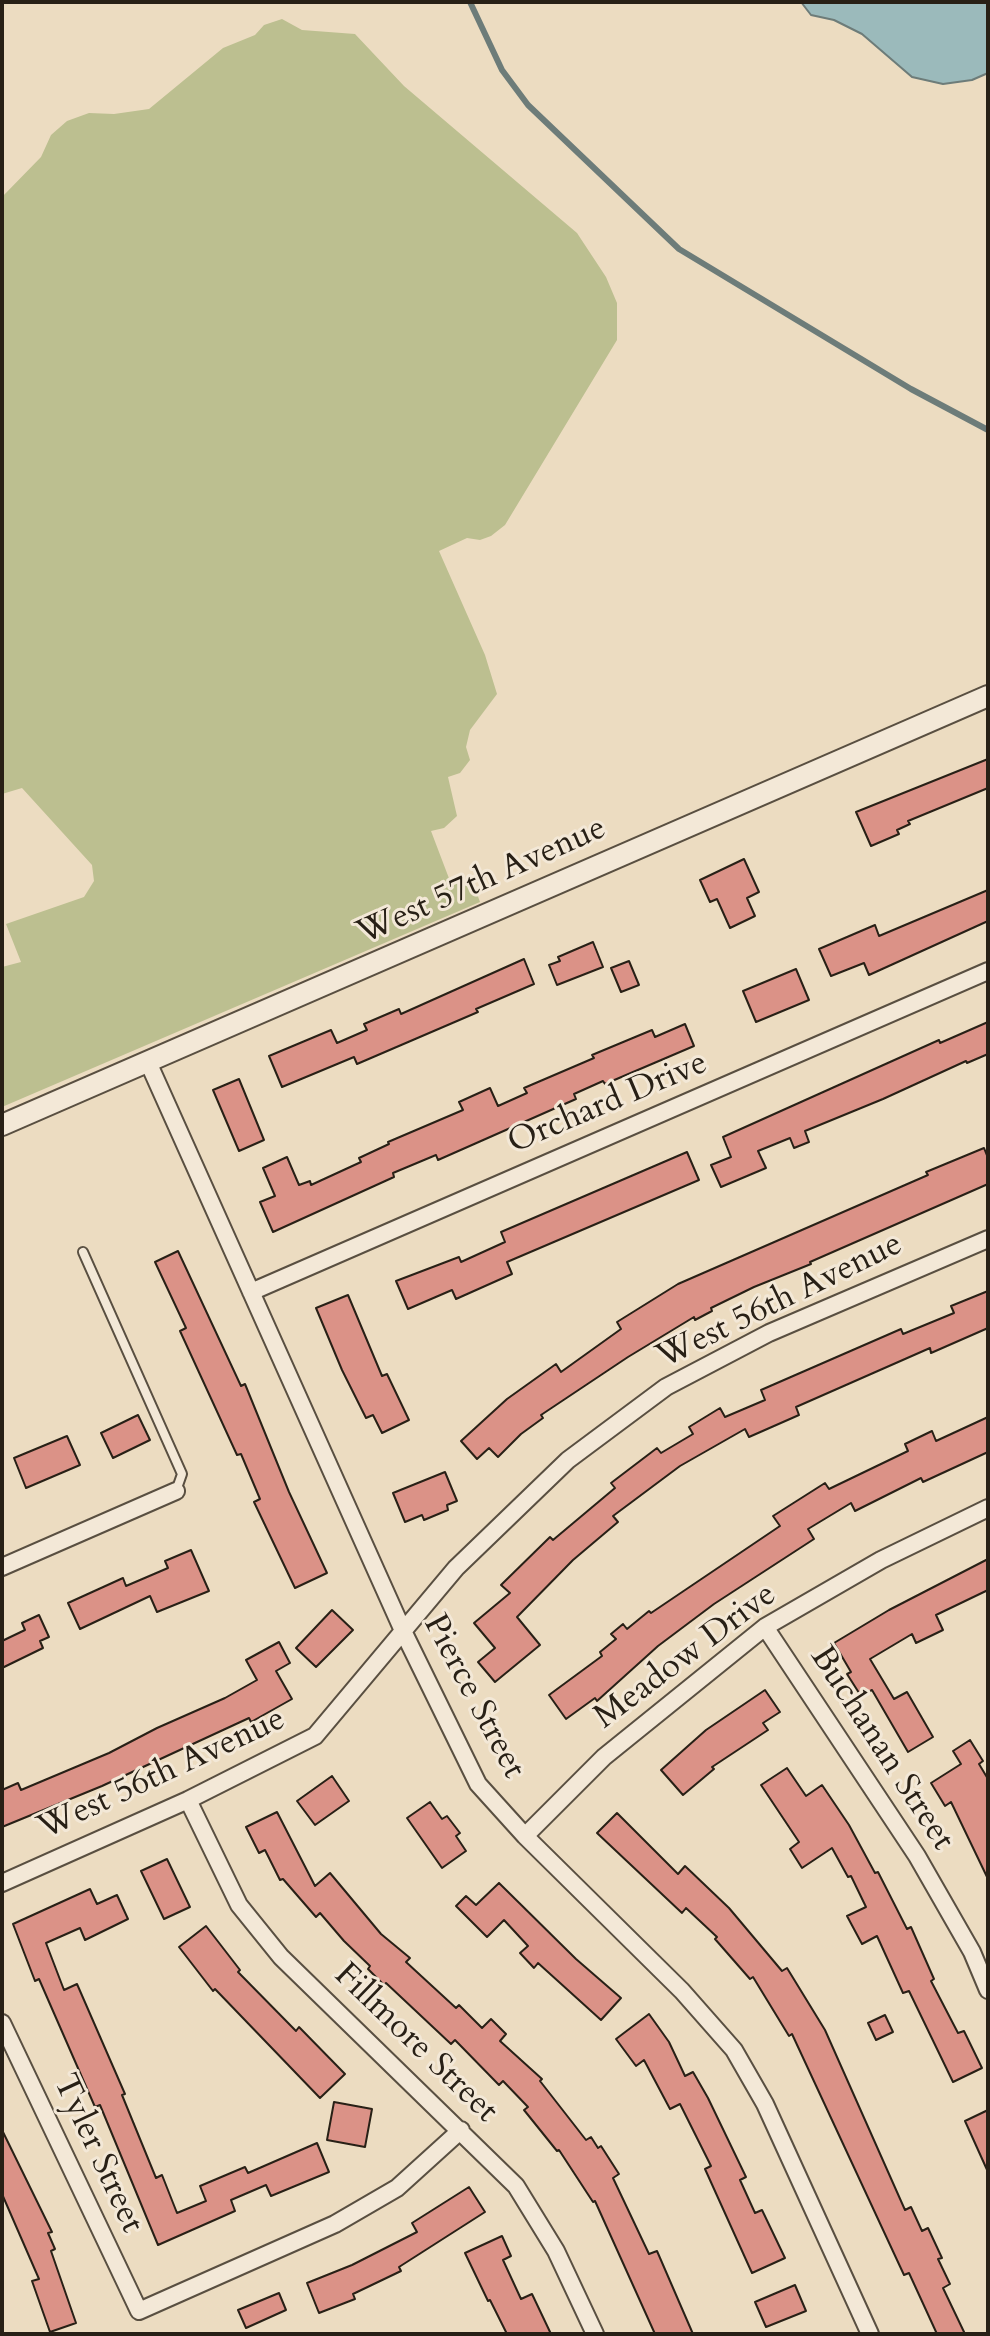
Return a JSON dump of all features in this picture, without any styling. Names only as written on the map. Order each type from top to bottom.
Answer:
[{"type":"street","name":"West 57th Avenue","points":[[2,1125],[988,696]]},
{"type":"street","name":"Orchard Drive","points":[[251,1292],[988,971]]},
{"type":"street","name":"Pierce Street","points":[[148,1062],[404,1633],[478,1784],[525,1836],[682,1991],[734,2050],[765,2104],[870,2334]]},
{"type":"street","name":"West 56th Avenue","points":[[2,1883],[188,1800],[315,1736],[456,1568],[568,1460],[666,1387],[769,1333],[988,1239]]},
{"type":"street","points":[[2,1567],[176,1491]]},
{"type":"street","name":"Meadow Drive","points":[[525,1836],[604,1757],[765,1627],[881,1560],[988,1508]]},
{"type":"street","name":"Buchanan Street","points":[[765,1627],[917,1856],[972,1952],[988,1990]]},
{"type":"street","name":"Fillmore Street","points":[[188,1800],[239,1905],[281,1957],[516,2186],[556,2251],[595,2334]]},
{"type":"street","name":"Tyler Street","points":[[2,2023],[139,2311],[335,2224],[397,2188],[461,2130]]},
{"type":"lane","points":[[83,1252],[182,1474],[176,1491]]},
{"type":"green space","points":[[282,19],[302,30],[355,34],[404,86],[577,233],[606,277],[617,303],[617,340],[505,525],[491,536],[480,540],[467,538],[439,551],[485,655],[497,694],[470,730],[466,747],[470,760],[460,773],[448,777],[457,816],[444,828],[431,831],[450,881],[472,880],[480,902],[2,1107],[2,967],[21,962],[6,924],[84,897],[94,881],[92,865],[22,788],[2,794],[2,197],[41,157],[51,135],[67,121],[89,113],[114,114],[149,109],[223,48],[255,35],[264,25]]},
{"type":"water","points":[[801,2],[988,2],[988,73],[972,80],[943,84],[912,77],[862,34],[834,20],[811,15]]},
{"type":"building","points":[[988,759],[988,788],[908,821],[910,824],[897,830],[899,834],[871,846],[856,812]]},
{"type":"building","points":[[744,859],[759,892],[747,898],[755,916],[730,928],[717,899],[710,902],[700,880]]},
{"type":"building","points":[[988,890],[988,921],[869,975],[864,963],[831,976],[819,949],[875,925],[879,936]]},
{"type":"building","points":[[593,942],[603,967],[557,985],[549,965],[560,961],[558,957]]},
{"type":"building","points":[[524,959],[534,984],[476,1009],[478,1012],[357,1064],[354,1057],[282,1087],[269,1056],[331,1030],[337,1043],[367,1030],[364,1024],[399,1009],[401,1014]]},
{"type":"building","points":[[629,961],[639,985],[621,992],[611,968]]},
{"type":"building","points":[[796,969],[809,1000],[756,1022],[743,991]]},
{"type":"building","points":[[988,1022],[988,1054],[805,1131],[809,1142],[794,1148],[790,1138],[758,1151],[766,1168],[721,1187],[711,1165],[731,1157],[723,1137],[939,1040],[940,1043]]},
{"type":"building","points":[[685,1024],[694,1046],[605,1084],[603,1081],[574,1094],[576,1099],[438,1160],[436,1155],[393,1173],[394,1177],[273,1232],[260,1202],[275,1196],[263,1168],[287,1157],[299,1185],[310,1181],[311,1185],[361,1162],[359,1158],[388,1142],[463,1110],[459,1102],[490,1088],[498,1106],[527,1093],[524,1088],[594,1058],[592,1055],[652,1030],[655,1037]]},
{"type":"building","points":[[239,1079],[264,1140],[239,1151],[213,1090]]},
{"type":"building","points":[[984,1148],[988,1158],[988,1184],[754,1287],[711,1308],[712,1311],[695,1320],[694,1317],[541,1415],[543,1418],[498,1457],[489,1448],[477,1459],[461,1441],[507,1399],[556,1364],[561,1372],[621,1329],[617,1322],[678,1284]]},
{"type":"building","points":[[687,1152],[699,1180],[507,1262],[512,1274],[456,1299],[452,1290],[408,1309],[396,1281],[459,1257],[461,1262],[505,1242],[501,1232]]},
{"type":"building","points":[[178,1251],[241,1386],[245,1384],[289,1492],[327,1573],[295,1588],[254,1502],[260,1499],[241,1454],[237,1455],[180,1331],[186,1328],[155,1262]]},
{"type":"building","points":[[988,1291],[988,1328],[931,1353],[930,1348],[796,1407],[799,1415],[749,1437],[745,1429],[680,1466],[613,1516],[618,1522],[573,1560],[517,1617],[540,1645],[495,1682],[478,1662],[495,1648],[474,1623],[510,1593],[501,1585],[550,1537],[553,1540],[615,1488],[611,1483],[657,1448],[661,1453],[693,1434],[689,1427],[720,1408],[725,1417],[765,1400],[761,1390],[901,1329],[903,1334],[954,1313],[951,1306]]},
{"type":"building","points":[[348,1295],[382,1376],[387,1374],[409,1420],[382,1433],[373,1415],[366,1418],[316,1308]]},
{"type":"building","points":[[138,1415],[150,1440],[113,1458],[101,1433]]},
{"type":"building","points":[[988,1417],[988,1452],[923,1482],[921,1478],[855,1511],[851,1503],[808,1529],[814,1539],[714,1604],[658,1646],[597,1701],[595,1698],[566,1719],[549,1695],[602,1656],[600,1652],[616,1639],[611,1634],[623,1624],[627,1629],[649,1611],[651,1613],[780,1526],[773,1516],[825,1483],[829,1489],[908,1451],[905,1444],[932,1431],[936,1441]]},
{"type":"building","points":[[67,1436],[80,1465],[26,1488],[14,1458]]},
{"type":"building","points":[[445,1472],[457,1501],[447,1505],[448,1510],[424,1520],[422,1515],[405,1522],[393,1493]]},
{"type":"building","points":[[191,1550],[209,1591],[157,1612],[150,1596],[80,1629],[68,1603],[123,1578],[126,1586],[168,1568],[165,1561]]},
{"type":"building","points":[[988,1559],[988,1590],[936,1615],[943,1630],[916,1643],[912,1634],[870,1659],[894,1699],[907,1692],[933,1737],[908,1752],[872,1690],[861,1696],[847,1674],[851,1672],[834,1643],[889,1610]]},
{"type":"building","points":[[332,1610],[353,1630],[316,1667],[296,1648]]},
{"type":"building","points":[[39,1615],[49,1637],[40,1641],[43,1648],[2,1668],[2,1641],[25,1630],[22,1623]]},
{"type":"building","points":[[279,1642],[290,1663],[276,1671],[292,1699],[251,1722],[249,1718],[102,1786],[2,1827],[2,1790],[18,1783],[21,1790],[109,1753],[225,1698],[257,1680],[246,1660]]},
{"type":"building","points":[[765,1690],[780,1712],[763,1723],[768,1730],[712,1767],[714,1769],[683,1795],[661,1770],[706,1730]]},
{"type":"building","points":[[970,1740],[983,1761],[979,1764],[988,1779],[988,1879],[951,1802],[945,1806],[931,1783],[961,1764],[953,1751]]},
{"type":"building","points":[[787,1768],[806,1796],[822,1785],[849,1825],[875,1873],[878,1872],[907,1929],[911,1927],[934,1979],[931,1981],[958,2033],[964,2031],[982,2068],[953,2082],[909,1991],[903,1993],[877,1936],[862,1944],[847,1916],[866,1907],[851,1876],[848,1877],[832,1848],[802,1868],[790,1849],[799,1842],[761,1785]]},
{"type":"building","points":[[332,1776],[349,1801],[315,1825],[297,1801]]},
{"type":"building","points":[[430,1802],[442,1819],[447,1816],[460,1833],[456,1836],[466,1851],[442,1868],[407,1818]]},
{"type":"building","points":[[277,1812],[315,1886],[330,1873],[381,1934],[410,1958],[406,1962],[456,2008],[459,2005],[482,2028],[491,2019],[506,2034],[500,2041],[542,2079],[540,2081],[586,2140],[591,2137],[598,2148],[601,2146],[619,2174],[613,2178],[649,2254],[657,2251],[693,2334],[655,2334],[595,2201],[559,2150],[524,2110],[528,2107],[503,2081],[499,2085],[455,2040],[451,2044],[386,1983],[384,1985],[320,1913],[316,1917],[283,1879],[280,1880],[265,1850],[259,1853],[246,1827]]},
{"type":"building","points":[[617,1813],[678,1874],[685,1866],[729,1908],[782,1971],[787,1968],[825,2030],[905,2210],[911,2207],[922,2231],[928,2228],[950,2284],[943,2288],[965,2334],[937,2334],[909,2273],[904,2275],[792,2034],[789,2036],[753,1977],[750,1979],[715,1939],[717,1937],[686,1908],[682,1913],[597,1833]]},
{"type":"building","points":[[167,1859],[190,1907],[164,1919],[141,1871]]},
{"type":"building","points":[[499,1883],[576,1959],[621,1998],[601,2020],[538,1963],[534,1968],[520,1953],[528,1946],[504,1920],[487,1937],[456,1906],[466,1896],[476,1905]]},
{"type":"building","points":[[90,1889],[97,1904],[117,1895],[128,1919],[85,1940],[80,1928],[46,1943],[64,1990],[77,1984],[125,2094],[122,2095],[156,2178],[162,2175],[177,2213],[206,2201],[200,2186],[245,2167],[248,2173],[317,2143],[329,2172],[271,2196],[266,2185],[231,2200],[235,2211],[158,2245],[100,2105],[95,2107],[39,1979],[35,1981],[13,1924]]},
{"type":"building","points":[[206,1926],[240,1970],[238,1972],[296,2031],[299,2027],[345,2074],[320,2098],[215,1989],[213,1991],[179,1947]]},
{"type":"building","points":[[649,2014],[669,2042],[685,2076],[693,2072],[708,2098],[746,2177],[740,2180],[755,2213],[762,2210],[785,2258],[752,2273],[705,2169],[711,2166],[680,2104],[670,2109],[644,2060],[636,2066],[616,2039]]},
{"type":"building","points":[[885,2015],[893,2032],[876,2040],[868,2023]]},
{"type":"building","points":[[334,2102],[372,2109],[365,2147],[327,2140]]},
{"type":"building","points":[[988,2110],[988,2172],[965,2121]]},
{"type":"building","points":[[2,2130],[52,2232],[48,2233],[55,2249],[51,2251],[76,2323],[50,2332],[32,2281],[39,2279],[2,2194]]},
{"type":"building","points":[[469,2187],[485,2212],[399,2267],[401,2271],[353,2294],[355,2299],[319,2313],[307,2283],[352,2265],[417,2232],[412,2223]]},
{"type":"building","points":[[502,2236],[511,2256],[503,2260],[521,2299],[532,2294],[551,2334],[507,2334],[488,2301],[465,2253]]},
{"type":"building","points":[[795,2285],[806,2311],[766,2327],[755,2302]]},
{"type":"building","points":[[279,2293],[286,2310],[246,2328],[238,2310]]},
{"type":"waterway","points":[[470,2],[502,70],[528,105],[679,249],[911,389],[988,430]]}]
